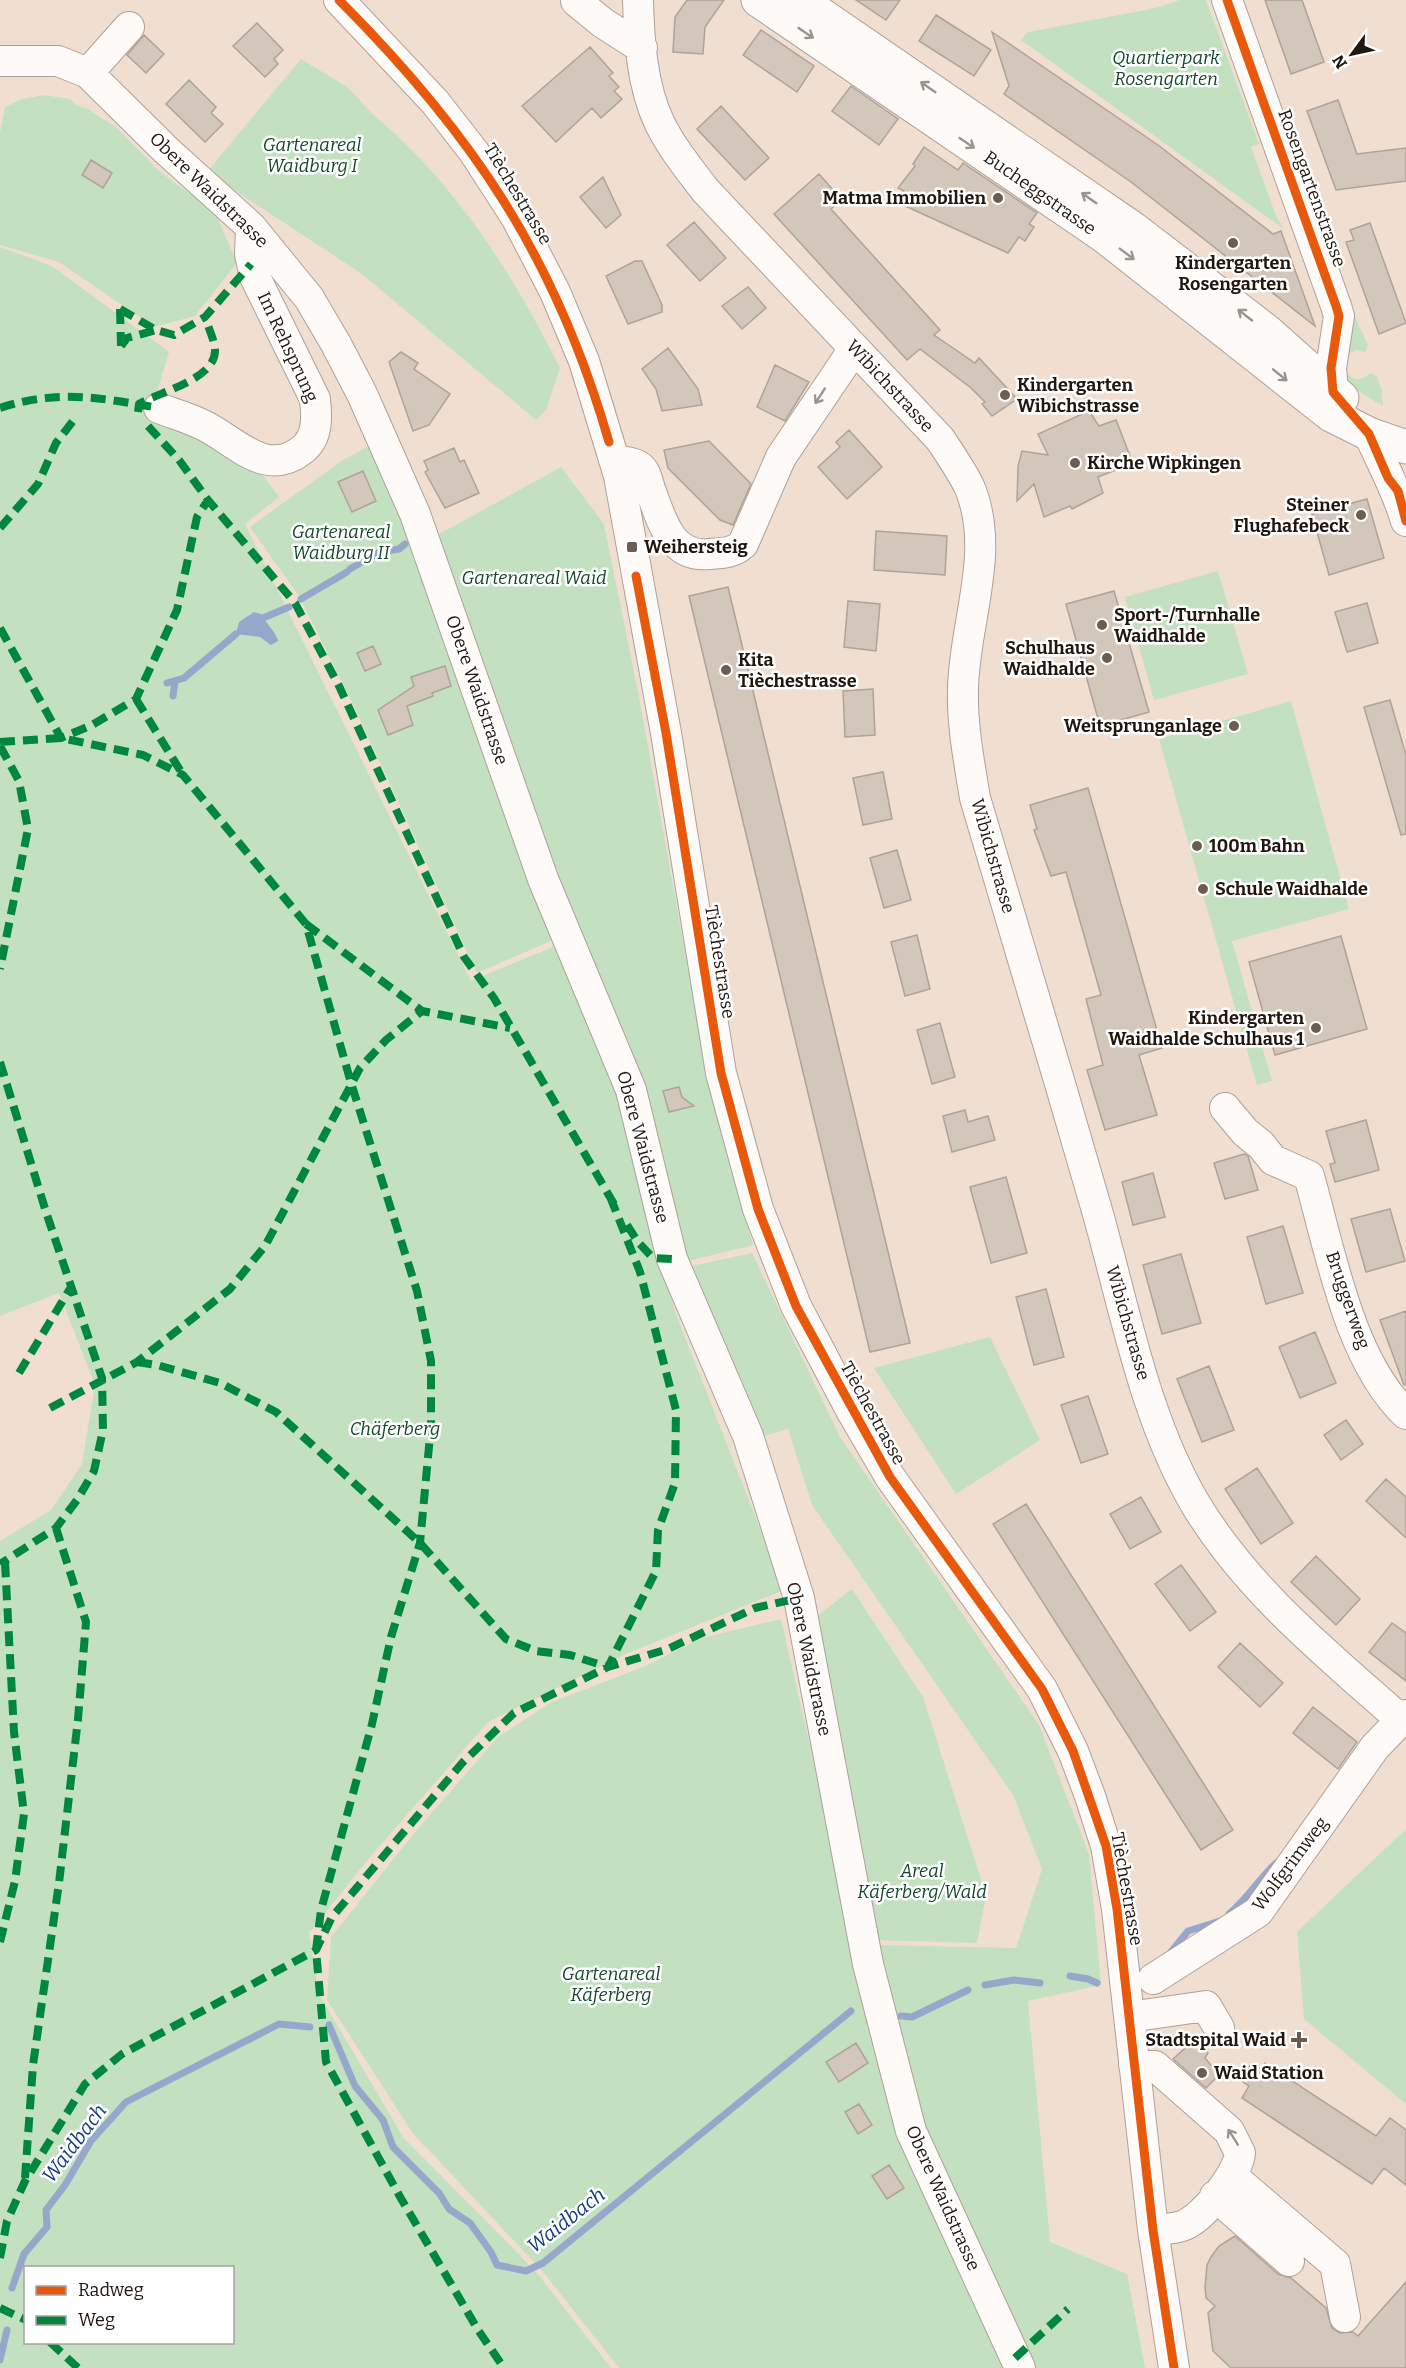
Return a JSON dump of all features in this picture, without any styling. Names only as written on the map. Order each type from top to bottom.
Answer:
[{"type":"main road","name":"Bucheggstrasse","points":[[758,0],[1104,236],[1322,396]]},
{"type":"main road","name":"Bucheggstrasse","points":[[800,0],[1134,229],[1290,351]]},
{"type":"main road","points":[[1290,351],[1322,396],[1332,415],[1369,434],[1406,447]]},
{"type":"main road","points":[[1322,396],[1406,427]]},
{"type":"street","name":"Tièchestrasse","points":[[339,0],[435,102],[474,152],[516,218],[555,292],[584,361],[615,460],[666,733],[722,1074],[758,1209],[796,1306],[884,1468],[1042,1689],[1073,1752],[1106,1846],[1117,1909],[1153,2230],[1174,2368]]},
{"type":"street","name":"Wibichstrasse","points":[[638,0],[647,87],[659,123],[676,150],[705,190],[940,440],[969,486],[977,511],[979,568],[968,634],[963,688],[965,741],[975,798],[1080,1150],[1147,1388],[1167,1449],[1196,1505],[1233,1558],[1277,1609],[1404,1718]]},
{"type":"street","name":"Rosengartenstrasse","points":[[1227,0],[1336,306],[1338,328],[1331,368],[1322,396]]},
{"type":"street","points":[[576,1],[603,23],[642,48]]},
{"type":"street","points":[[88,73],[129,27]]},
{"type":"street","name":"Obere Waidstrasse","points":[[0,61],[58,61],[88,73],[166,150],[251,227],[309,298],[362,394],[415,514],[543,879],[631,1090],[672,1259],[748,1436],[799,1598],[868,1964],[911,2131],[1020,2368]]},
{"type":"street","name":"Im Rehsprung","points":[[159,408],[204,425],[256,458],[269,461],[282,461],[296,454],[304,449],[313,436],[316,414],[315,399],[255,277],[250,254],[251,227]]},
{"type":"street","points":[[1290,351],[1308,346],[1338,328]]},
{"type":"street","points":[[615,460],[634,464],[643,469],[658,512],[676,545],[687,552],[705,555],[738,550],[743,544],[781,457],[855,349]]},
{"type":"street","points":[[1369,434],[1388,478],[1402,484],[1406,521]]},
{"type":"street","name":"Bruggerweg","points":[[1225,1108],[1245,1132],[1261,1144],[1273,1160],[1309,1176],[1346,1302],[1364,1351],[1390,1399],[1406,1414]]},
{"type":"street","name":"Wolfgrimweg","points":[[1153,1979],[1258,1912],[1374,1747],[1404,1718]]},
{"type":"street","points":[[1129,2017],[1206,2006],[1219,2028]]},
{"type":"street","points":[[1134,2064],[1155,2066],[1229,2131],[1239,2153],[1224,2186],[1192,2220],[1182,2226],[1153,2230]]},
{"type":"street","points":[[1224,2186],[1289,2261]]},
{"type":"street","points":[[1224,2186],[1335,2264],[1345,2317]]},
{"type":"green space","name":"Quartierpark Rosengarten","points":[[1180,0],[1206,0],[1259,144],[1251,147],[1276,216],[1284,229],[1021,40],[1028,32],[1151,9]]},
{"type":"green space","name":"Gartenareal Waidburg I","points":[[301,59],[344,85],[406,144],[458,202],[503,266],[560,368],[546,410],[536,420],[362,274],[207,172]]},
{"type":"green space","points":[[44,95],[70,99],[76,105],[88,109],[117,128],[159,171],[215,212],[237,263],[195,316],[154,327],[59,262],[0,245],[0,133],[5,107],[23,99]]},
{"type":"green space","name":"Chäferberg","points":[[0,247],[52,266],[169,352],[151,413],[257,467],[279,497],[245,524],[471,981],[557,945],[612,1070],[674,1309],[784,1590],[626,1654],[488,1722],[371,1856],[309,1933],[319,1994],[403,2137],[537,2273],[611,2368],[0,2368],[0,1541],[51,1510],[82,1464],[95,1385],[59,1293],[0,1316]]},
{"type":"green space","points":[[1355,317],[1368,345],[1365,352],[1356,350],[1347,355],[1351,319]]},
{"type":"green space","points":[[1347,358],[1346,372],[1352,377],[1361,379],[1370,373],[1377,377],[1382,391],[1383,406],[1355,389],[1345,375]]},
{"type":"green space","name":"Gartenareal Waidburg II","points":[[372,444],[414,546],[558,938],[477,973],[352,702],[299,596],[250,527],[343,460]]},
{"type":"green space","name":"Gartenareal Waid","points":[[561,467],[604,524],[639,697],[710,1091],[753,1245],[684,1262],[578,944],[434,537]]},
{"type":"green space","points":[[1218,571],[1248,674],[1154,700],[1125,597]]},
{"type":"green space","points":[[1291,701],[1349,909],[1232,941],[1272,1081],[1257,1085],[1159,739]]},
{"type":"green space","points":[[752,1253],[840,1437],[1039,1725],[1089,1854],[1101,1985],[1028,2001],[1050,2242],[1127,2274],[1145,2368],[1033,2368],[928,2142],[878,1945],[1016,1948],[1042,1869],[1013,1795],[812,1505],[788,1429],[761,1437],[687,1267]]},
{"type":"green space","points":[[990,1337],[1040,1440],[956,1494],[874,1368]]},
{"type":"green space","name":"Areal Käferberg/Wald","points":[[852,1589],[923,1697],[986,1895],[977,1943],[875,1940],[817,1616]]},
{"type":"green space","name":"Gartenareal Käferberg","points":[[781,1619],[896,2123],[1005,2368],[619,2368],[543,2272],[412,2132],[327,2000],[331,1937],[416,1831],[498,1737],[550,1703],[645,1666],[702,1638]]},
{"type":"green space","points":[[1406,1829],[1406,2104],[1304,2019],[1297,1932]]},
{"type":"water","points":[[254,612],[261,614],[278,641],[271,645],[260,637],[236,634],[239,622]]},
{"type":"building","points":[[687,0],[724,0],[705,27],[703,54],[673,52],[675,17]]},
{"type":"building","points":[[856,0],[900,0],[886,20]]},
{"type":"building","points":[[1265,0],[1302,0],[1324,62],[1291,74]]},
{"type":"building","points":[[936,15],[991,50],[974,76],[919,41]]},
{"type":"building","points":[[257,23],[283,50],[274,59],[278,64],[265,77],[233,46]]},
{"type":"building","points":[[761,30],[814,66],[797,92],[743,55]]},
{"type":"building","points":[[992,32],[1158,145],[1273,234],[1281,231],[1315,326],[1131,182],[1004,94],[1009,86]]},
{"type":"building","points":[[144,35],[164,54],[146,73],[127,55]]},
{"type":"building","points":[[590,47],[613,73],[609,76],[619,87],[614,91],[622,99],[601,118],[592,108],[556,142],[522,106]]},
{"type":"building","points":[[189,80],[216,107],[211,113],[223,124],[205,142],[166,104]]},
{"type":"building","points":[[851,86],[898,119],[879,145],[832,111]]},
{"type":"building","points":[[1338,100],[1357,154],[1406,148],[1406,181],[1336,190],[1307,111]]},
{"type":"building","points":[[721,106],[769,158],[745,180],[697,129]]},
{"type":"building","points":[[924,147],[958,170],[963,163],[1037,213],[1029,224],[1034,227],[1025,241],[1019,237],[1008,253],[903,205],[904,191],[898,188],[915,166],[913,164]]},
{"type":"building","points":[[91,160],[112,173],[103,188],[82,175]]},
{"type":"building","points":[[819,174],[842,200],[831,209],[940,330],[934,335],[975,363],[979,358],[1017,399],[992,416],[982,404],[985,402],[971,388],[920,349],[907,360],[774,214]]},
{"type":"building","points":[[603,177],[621,215],[606,228],[580,197]]},
{"type":"building","points":[[694,222],[726,258],[700,281],[667,245]]},
{"type":"building","points":[[1370,223],[1406,323],[1379,334],[1346,242],[1354,240],[1350,230]]},
{"type":"building","points":[[635,261],[642,261],[662,305],[662,312],[628,324],[606,276]]},
{"type":"building","points":[[748,287],[766,308],[742,329],[722,306]]},
{"type":"building","points":[[668,348],[698,389],[702,405],[662,411],[656,389],[642,369]]},
{"type":"building","points":[[401,352],[418,363],[414,369],[450,394],[429,425],[413,431],[389,362]]},
{"type":"building","points":[[775,365],[809,382],[785,421],[757,407]]},
{"type":"building","name":"Kirche Wipkingen","points":[[1089,411],[1099,426],[1116,420],[1132,461],[1131,464],[1098,477],[1103,493],[1072,509],[1070,506],[1044,517],[1034,484],[1017,501],[1018,466],[1022,451],[1048,455],[1038,434]]},
{"type":"building","points":[[849,430],[882,467],[847,499],[818,467],[840,447],[836,442]]},
{"type":"building","points":[[709,441],[751,484],[733,525],[720,520],[668,468],[664,450]]},
{"type":"building","points":[[454,448],[460,462],[464,460],[479,493],[445,508],[425,472],[428,470],[424,461]]},
{"type":"building","points":[[363,471],[376,501],[352,512],[338,482]]},
{"type":"building","points":[[1367,499],[1384,558],[1329,575],[1312,514]]},
{"type":"building","points":[[876,531],[947,536],[945,575],[874,570]]},
{"type":"building","points":[[728,587],[910,1343],[870,1352],[689,596]]},
{"type":"building","name":"Schulhaus Waidhalde","points":[[1114,591],[1149,712],[1100,726],[1066,604]]},
{"type":"building","points":[[848,601],[880,604],[876,651],[844,647]]},
{"type":"building","points":[[1367,603],[1378,643],[1347,652],[1335,612]]},
{"type":"building","points":[[373,646],[381,664],[365,671],[357,653]]},
{"type":"building","points":[[445,666],[451,686],[407,706],[413,725],[388,735],[378,710],[414,686],[411,677]]},
{"type":"building","points":[[873,689],[875,735],[845,737],[843,691]]},
{"type":"building","points":[[1390,700],[1406,755],[1406,834],[1401,835],[1364,707]]},
{"type":"building","points":[[883,772],[892,819],[863,825],[853,778]]},
{"type":"building","points":[[1088,788],[1162,1048],[1139,1055],[1157,1115],[1105,1130],[1087,1070],[1103,1065],[1086,999],[1101,995],[1066,872],[1051,876],[1034,830],[1037,829],[1030,805]]},
{"type":"building","points":[[897,850],[911,900],[884,908],[870,858]]},
{"type":"building","points":[[917,935],[930,989],[905,996],[891,942]]},
{"type":"building","points":[[1341,936],[1367,1029],[1275,1055],[1249,962]]},
{"type":"building","points":[[940,1023],[955,1077],[932,1084],[917,1030]]},
{"type":"building","points":[[679,1087],[682,1097],[694,1106],[669,1112],[663,1091]]},
{"type":"building","points":[[965,1110],[968,1122],[988,1116],[995,1140],[952,1152],[943,1116]]},
{"type":"building","points":[[1366,1120],[1379,1170],[1335,1182],[1330,1164],[1335,1163],[1326,1131]]},
{"type":"building","points":[[1244,1154],[1248,1156],[1258,1190],[1225,1199],[1214,1163]]},
{"type":"building","points":[[1153,1173],[1165,1217],[1133,1225],[1122,1182]]},
{"type":"building","points":[[1006,1177],[1027,1253],[991,1263],[970,1187]]},
{"type":"building","points":[[1390,1209],[1405,1261],[1366,1272],[1351,1219]]},
{"type":"building","points":[[1283,1226],[1303,1293],[1266,1304],[1247,1237]]},
{"type":"building","points":[[1181,1254],[1201,1323],[1162,1334],[1143,1265]]},
{"type":"building","points":[[1046,1289],[1064,1357],[1034,1365],[1016,1297]]},
{"type":"building","points":[[1406,1311],[1406,1384],[1404,1385],[1380,1320]]},
{"type":"building","points":[[1315,1332],[1336,1383],[1300,1398],[1279,1347]]},
{"type":"building","points":[[1209,1366],[1234,1430],[1202,1442],[1177,1379]]},
{"type":"building","points":[[1088,1396],[1108,1454],[1081,1463],[1061,1405]]},
{"type":"building","points":[[1346,1420],[1363,1444],[1341,1460],[1324,1435]]},
{"type":"building","points":[[1257,1468],[1293,1523],[1261,1544],[1225,1489]]},
{"type":"building","points":[[1386,1479],[1406,1497],[1406,1538],[1366,1501]]},
{"type":"building","points":[[1141,1497],[1161,1532],[1130,1549],[1110,1514]]},
{"type":"building","points":[[1026,1504],[1233,1830],[1201,1850],[993,1524]]},
{"type":"building","points":[[1316,1556],[1360,1599],[1336,1625],[1291,1582]]},
{"type":"building","points":[[1181,1565],[1216,1612],[1190,1631],[1155,1584]]},
{"type":"building","points":[[1392,1623],[1406,1633],[1406,1681],[1369,1652]]},
{"type":"building","points":[[1240,1643],[1283,1683],[1260,1707],[1218,1667]]},
{"type":"building","points":[[1313,1707],[1357,1742],[1338,1769],[1293,1733]]},
{"type":"building","points":[[1194,2040],[1208,2053],[1205,2058],[1219,2075],[1206,2088],[1173,2059]]},
{"type":"building","points":[[856,2043],[868,2063],[839,2082],[826,2062]]},
{"type":"building","points":[[1252,2063],[1261,2069],[1265,2063],[1376,2136],[1390,2118],[1406,2130],[1406,2185],[1384,2168],[1372,2184],[1242,2098],[1249,2086],[1240,2080]]},
{"type":"building","points":[[859,2104],[872,2125],[858,2134],[845,2112]]},
{"type":"building","points":[[889,2165],[904,2188],[887,2199],[872,2176]]},
{"type":"building","points":[[1235,2236],[1278,2274],[1291,2278],[1326,2308],[1332,2328],[1340,2333],[1353,2332],[1358,2336],[1406,2282],[1406,2368],[1231,2368],[1213,2351],[1208,2313],[1215,2306],[1206,2298],[1205,2287],[1207,2265],[1211,2257],[1219,2246]]},
{"type":"waterway","points":[[386,551],[399,549],[405,544]]},
{"type":"waterway","points":[[350,569],[381,551]]},
{"type":"waterway","points":[[301,599],[347,572]]},
{"type":"waterway","points":[[263,618],[289,607]]},
{"type":"waterway","points":[[167,683],[184,678],[236,634]]},
{"type":"waterway","points":[[173,696],[175,681]]},
{"type":"waterway","points":[[1229,1914],[1276,1863]]},
{"type":"waterway","points":[[1171,1952],[1188,1931],[1220,1921]]},
{"type":"waterway","points":[[1070,1976],[1097,1983]]},
{"type":"waterway","points":[[985,1985],[1014,1980],[1040,1983]]},
{"type":"waterway","points":[[901,2016],[912,2017],[968,1990]]},
{"type":"waterway","name":"Waidbach","points":[[329,2025],[355,2086],[383,2120],[393,2147],[439,2193],[449,2209],[470,2223],[491,2252],[497,2265],[526,2271],[543,2263],[851,2011]]},
{"type":"waterway","name":"Waidbach","points":[[12,2288],[24,2254],[47,2227],[46,2210],[65,2185],[91,2141],[126,2102],[279,2024],[310,2027]]},
{"type":"waterway","points":[[0,2360],[7,2330]]},
{"type":"marked path","points":[[120,309],[156,330],[174,335],[205,317],[251,264]]},
{"type":"marked path","points":[[120,309],[121,346]]},
{"type":"marked path","points":[[138,412],[139,404],[186,383],[207,368],[213,359],[215,349],[205,317]]},
{"type":"marked path","points":[[121,346],[127,338],[156,330]]},
{"type":"marked path","points":[[0,408],[21,402],[60,397],[118,401],[159,408]]},
{"type":"marked path","points":[[0,528],[38,484],[56,443],[73,421]]},
{"type":"marked path","points":[[148,426],[179,460],[208,500],[295,603],[339,686],[464,957],[494,998],[614,1204]]},
{"type":"marked path","points":[[0,628],[61,738],[92,725],[136,699],[177,610],[197,517],[208,500]]},
{"type":"marked path","points":[[136,699],[183,775]]},
{"type":"marked path","points":[[0,742],[61,738],[143,755],[183,775],[306,924],[351,1083],[417,1291],[431,1361],[431,1425],[420,1543],[391,1637],[372,1724],[321,1910],[316,1950],[326,2062],[399,2195],[478,2330],[504,2368]]},
{"type":"marked path","points":[[0,746],[19,781],[28,829],[0,969]]},
{"type":"marked path","points":[[306,924],[422,1011],[510,1028]]},
{"type":"marked path","points":[[50,1408],[137,1362],[230,1289],[265,1246],[360,1068],[386,1040],[422,1011]]},
{"type":"marked path","points":[[0,1062],[46,1212],[102,1378],[103,1430],[94,1471],[77,1500],[56,1528],[0,1564]]},
{"type":"marked path","points":[[137,1362],[157,1365],[220,1383],[276,1412],[420,1543],[506,1639],[536,1651],[570,1655],[608,1667],[656,1571],[658,1530],[675,1483],[676,1410],[640,1272],[611,1199]]},
{"type":"marked path","points":[[627,1225],[638,1242],[653,1258],[672,1259]]},
{"type":"marked path","points":[[19,1373],[71,1287]]},
{"type":"marked path","points":[[25,2178],[33,2065],[59,1883],[78,1719],[86,1622],[56,1528]]},
{"type":"marked path","points":[[0,1942],[15,1881],[24,1814],[14,1732],[5,1562]]},
{"type":"marked path","points":[[0,2258],[7,2221],[25,2181],[85,2084],[122,2054],[316,1950],[332,1917],[463,1762],[514,1713],[608,1667],[668,1649],[755,1608],[799,1598]]},
{"type":"marked path","points":[[0,2308],[24,2319]]},
{"type":"marked path","points":[[1015,2358],[1068,2309]]},
{"type":"marked path","points":[[52,2344],[78,2368]]},
{"type":"cycle path","points":[[339,0],[387,50],[430,100],[469,150],[504,202],[536,257],[563,314],[588,376],[609,442]]},
{"type":"cycle path","points":[[1227,0],[1339,316],[1331,368],[1333,392],[1369,434],[1388,478],[1398,491],[1406,521]]},
{"type":"cycle path","points":[[636,576],[666,733],[721,1073],[758,1209],[796,1306],[890,1477],[1042,1689],[1073,1751],[1106,1846],[1117,1909],[1153,2230],[1174,2368]]},
{"type":"place","name":"Matma Immobilien","points":[[998,198]]},
{"type":"place","name":"Kindergarten Rosengarten","points":[[1233,243]]},
{"type":"place","name":"Kindergarten Wibichstrasse","points":[[1005,395]]},
{"type":"place","name":"Kirche Wipkingen","points":[[1075,463]]},
{"type":"place","name":"Steiner Flughafebeck","points":[[1361,515]]},
{"type":"place","name":"Weihersteig","points":[[632,547]]},
{"type":"place","name":"Sport-/Turnhalle Waidhalde","points":[[1102,625]]},
{"type":"place","name":"Schulhaus Waidhalde","points":[[1107,658]]},
{"type":"place","name":"Kita Tièchestrasse","points":[[726,670]]},
{"type":"place","name":"Weitsprunganlage","points":[[1234,726]]},
{"type":"place","name":"100m Bahn","points":[[1197,846]]},
{"type":"place","name":"Schule Waidhalde","points":[[1203,889]]},
{"type":"place","name":"Kindergarten Waidhalde Schulhaus 1","points":[[1316,1028]]},
{"type":"place","name":"Stadtspital Waid","points":[[1299,2040]]},
{"type":"place","name":"Waid Station","points":[[1202,2073]]}]
